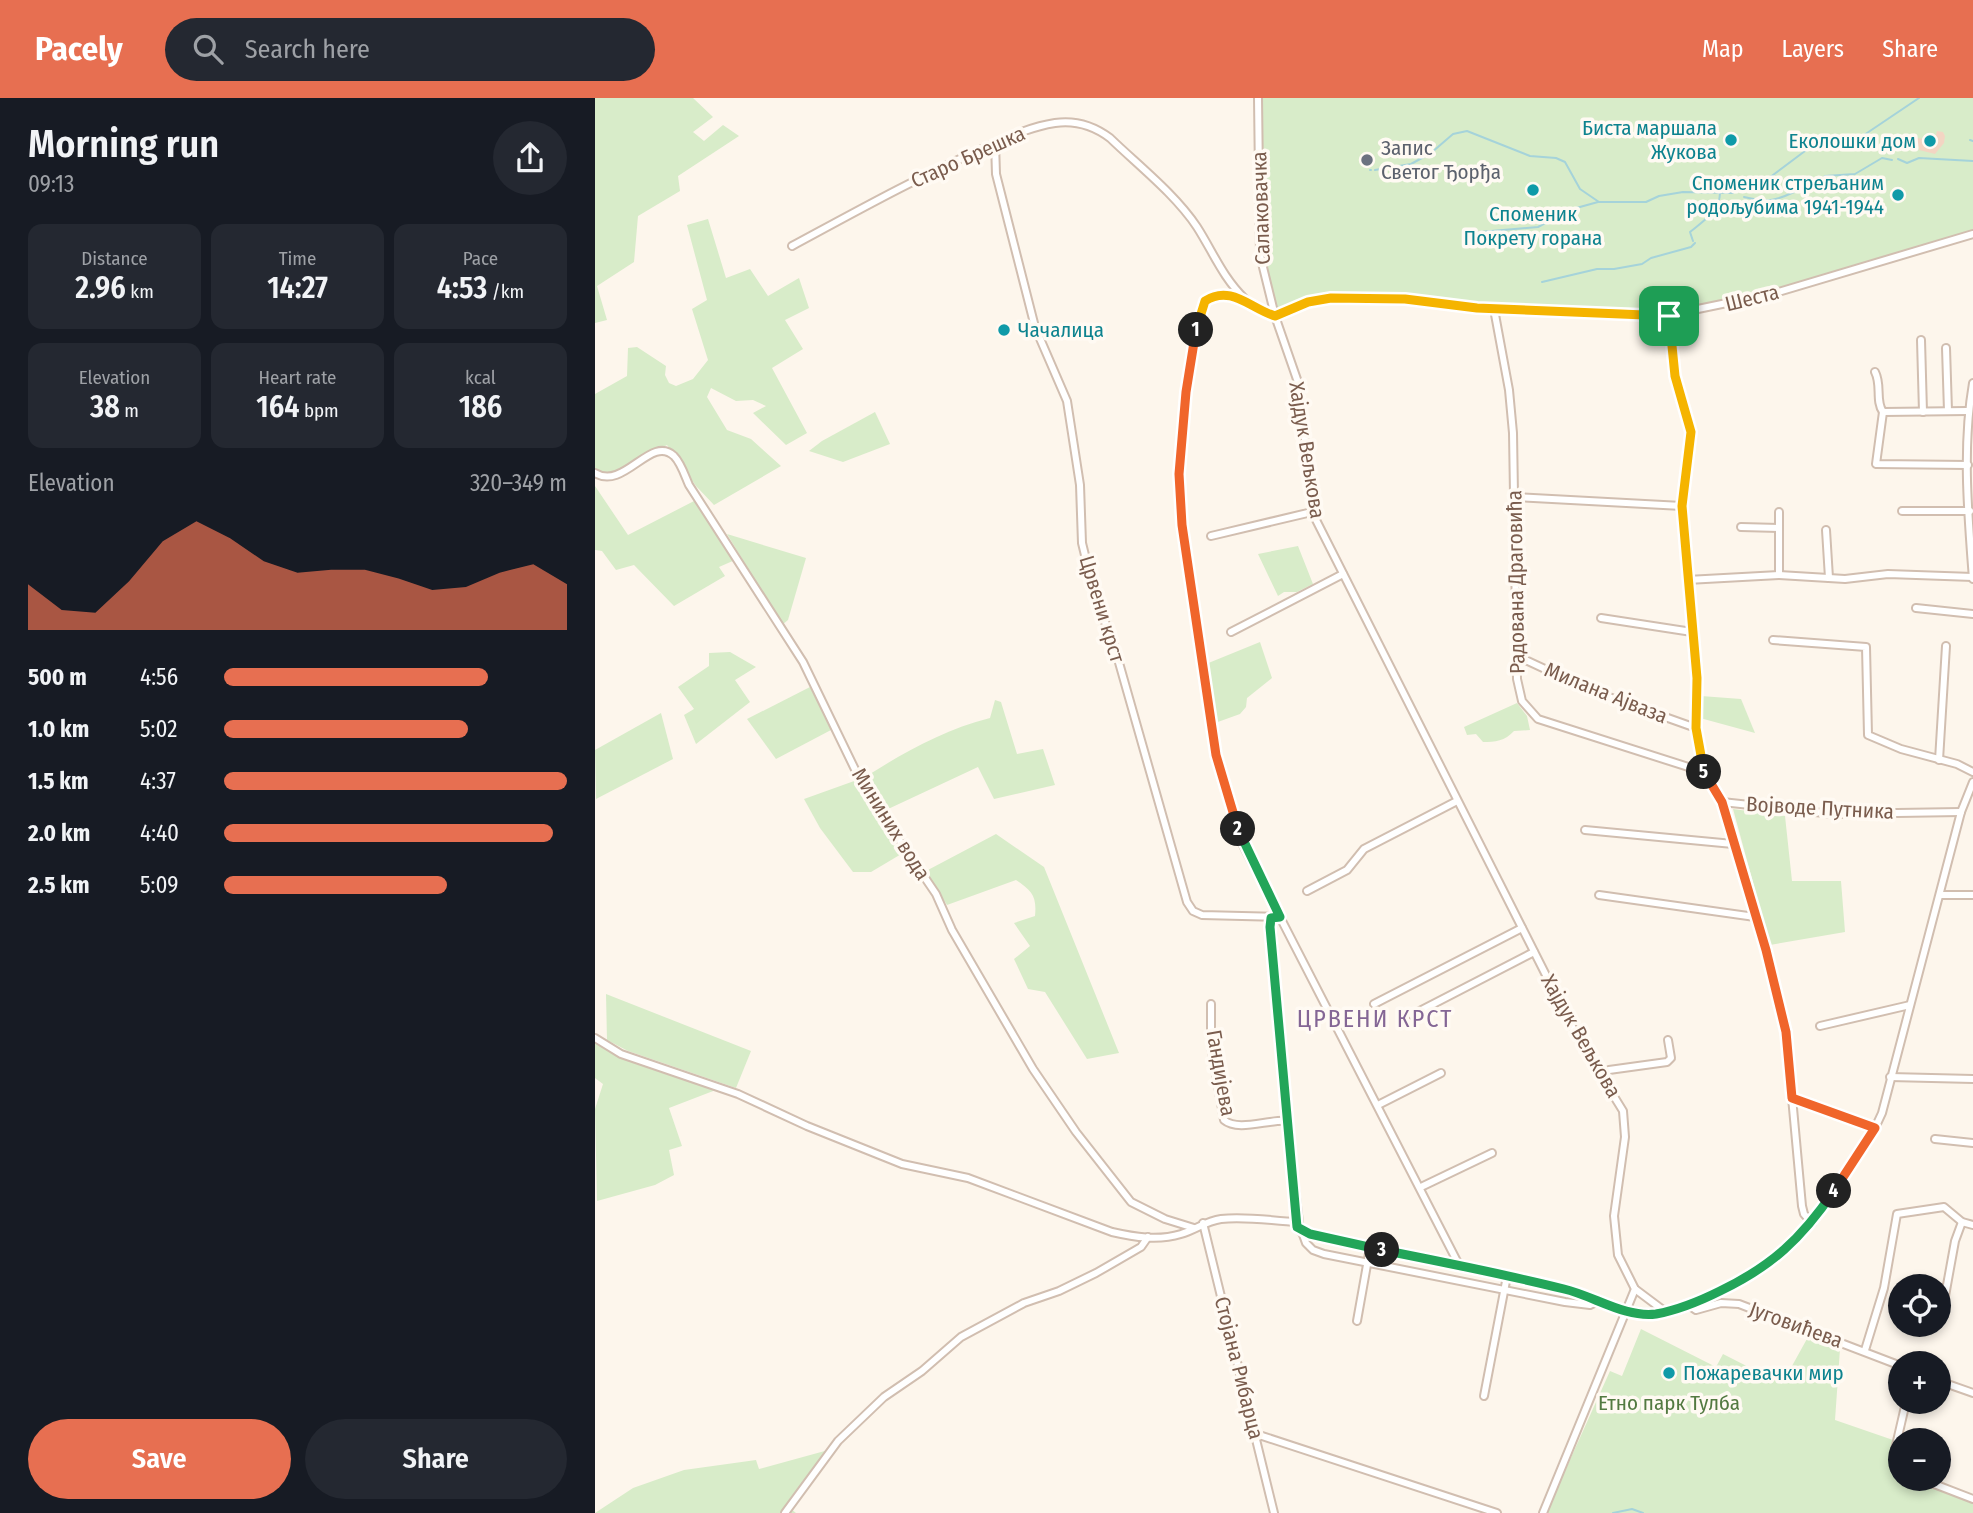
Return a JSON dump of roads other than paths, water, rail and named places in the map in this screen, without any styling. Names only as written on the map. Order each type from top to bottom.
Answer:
[{"type":"street","name":"Салаковачка","points":[[1258,98],[1260,255],[1275,316]]},
{"type":"street","name":"Старо Брешка","points":[[792,246],[924,176],[995,143],[1021,132],[1055,123],[1079,124],[1099,130],[1187,214],[1226,278],[1245,300]]},
{"type":"street","name":"Црвени крст","points":[[995,143],[996,174],[1035,327],[1067,401],[1080,485],[1082,542],[1086,562],[1097,604],[1112,638],[1187,902],[1193,911],[1202,915],[1255,914],[1280,917]]},
{"type":"street","name":"Шеста","points":[[1275,316],[1308,302],[1331,298],[1405,299],[1494,309],[1669,316],[1775,293],[1973,234]]},
{"type":"street","points":[[1275,316],[1245,300],[1225,294],[1205,301],[1199,313],[1186,392],[1179,493],[1188,572],[1219,766],[1244,845],[1459,1265]]},
{"type":"street","name":"Радована Драговића","points":[[1494,309],[1509,390],[1514,497],[1513,578],[1519,693],[1525,706],[1538,719],[1704,772]]},
{"type":"street","name":"Хајдук Вељкова","points":[[1275,316],[1300,388],[1312,512],[1578,1038],[1623,1111],[1625,1123],[1614,1216],[1616,1241],[1625,1272],[1635,1289],[1663,1311]]},
{"type":"street","points":[[1669,316],[1675,376],[1691,432],[1682,506],[1697,678],[1696,728],[1704,772],[1722,802],[1766,950],[1786,1032],[1804,1214],[1812,1223]]},
{"type":"street","points":[[1921,340],[1923,412]]},
{"type":"street","points":[[1946,348],[1948,411]]},
{"type":"street","points":[[1875,373],[1879,383],[1879,406],[1883,412],[1876,464],[1968,466]]},
{"type":"street","points":[[1687,580],[1779,575],[1829,579],[1888,573],[1973,578],[1968,466],[1968,411],[1973,383]]},
{"type":"street","points":[[1883,412],[1968,411]]},
{"type":"street","name":"Мининих вода","points":[[595,473],[606,477],[617,476],[658,451],[669,452],[675,457],[689,485],[803,662],[864,788],[936,894],[952,930],[1033,1069],[1076,1132],[1131,1202],[1165,1219],[1195,1228]]},
{"type":"street","points":[[1514,497],[1682,506]]},
{"type":"street","points":[[1902,511],[1970,511]]},
{"type":"street","points":[[1211,536],[1312,512]]},
{"type":"street","points":[[1779,512],[1779,575]]},
{"type":"street","points":[[1741,527],[1779,528]]},
{"type":"street","points":[[1826,530],[1829,579]]},
{"type":"street","points":[[1231,632],[1343,574]]},
{"type":"street","points":[[1916,608],[1973,614]]},
{"type":"street","points":[[1601,618],[1692,632]]},
{"type":"street","points":[[1773,640],[1866,647],[1866,732],[1901,749],[1957,764],[1973,772]]},
{"type":"street","points":[[1940,760],[1946,646]]},
{"type":"street","name":"Милана Ајваза","points":[[1517,656],[1592,691],[1696,728]]},
{"type":"street","points":[[1302,1232],[1573,1291],[1628,1311],[1655,1314],[1690,1306],[1760,1271],[1791,1246],[1812,1223],[1875,1128],[1882,1113],[1961,812],[1973,782]]},
{"type":"street","points":[[1307,891],[1344,873],[1364,849],[1457,801]]},
{"type":"street","name":"Војводе Путника","points":[[1722,802],[1833,814],[1961,812]]},
{"type":"street","points":[[1585,830],[1733,844]]},
{"type":"street","points":[[1599,895],[1755,917]]},
{"type":"street","points":[[1940,895],[1973,895]]},
{"type":"street","points":[[1271,918],[1297,1222],[1306,1243],[1313,1250],[1367,1264],[1584,1305],[1598,1301]]},
{"type":"street","points":[[1374,1004],[1522,928]]},
{"type":"street","points":[[1412,1015],[1534,952]]},
{"type":"street","name":"Гандијева","points":[[1211,1004],[1211,1046],[1224,1120],[1234,1126],[1275,1120],[1287,1121]]},
{"type":"street","points":[[1820,1026],[1910,1004]]},
{"type":"street","points":[[595,1038],[621,1054],[738,1094],[807,1126],[902,1164],[968,1178],[1112,1232],[1148,1237],[1173,1236],[1203,1223],[1236,1219],[1297,1222]]},
{"type":"street","points":[[1601,1074],[1609,1070],[1667,1062],[1671,1058],[1668,1040]]},
{"type":"street","points":[[1378,1105],[1441,1073]]},
{"type":"street","points":[[1890,1077],[1973,1079]]},
{"type":"street","points":[[1792,1098],[1875,1128]]},
{"type":"street","points":[[1935,1139],[1973,1143]]},
{"type":"street","points":[[1421,1187],[1492,1153]]},
{"type":"street","points":[[1865,1350],[1881,1301],[1897,1214],[1944,1207],[1962,1222],[1973,1225]]},
{"type":"street","points":[[1949,1274],[1955,1241],[1962,1222]]},
{"type":"street","name":"Стојана Рибарца","points":[[1203,1223],[1274,1513]]},
{"type":"street","points":[[785,1513],[838,1441],[884,1397],[922,1371],[961,1337],[1007,1311],[1059,1291],[1095,1273],[1141,1247],[1148,1237]]},
{"type":"street","points":[[1357,1321],[1370,1248]]},
{"type":"street","points":[[1484,1396],[1507,1276]]},
{"type":"street","points":[[1543,1513],[1635,1289]]},
{"type":"street","name":"Југовићева","points":[[1690,1306],[1696,1310],[1721,1303],[1739,1304],[1888,1360]]},
{"type":"street","points":[[1951,1385],[1973,1393]]},
{"type":"street","points":[[1256,1434],[1497,1513]]},
{"type":"street","points":[[1951,1491],[1973,1499]]},
{"type":"waterway","points":[[1741,190],[1769,178],[1809,148],[1864,135],[1919,98]]},
{"type":"waterway","points":[[1375,170],[1411,164],[1431,153],[1453,134],[1467,131],[1530,156],[1556,158],[1565,162],[1580,189],[1599,202],[1646,202],[1659,196],[1683,192],[1733,193]]},
{"type":"waterway","points":[[1744,197],[1775,199],[1815,184],[1825,176],[1855,174],[1882,158],[1892,160]]},
{"type":"waterway","points":[[1898,159],[1907,163],[1919,158],[1973,161]]},
{"type":"waterway","points":[[1693,241],[1690,232],[1714,211],[1720,193]]},
{"type":"waterway","points":[[1468,233],[1538,227],[1569,210],[1598,202]]},
{"type":"waterway","points":[[1542,282],[1597,269],[1642,264],[1651,258],[1691,247],[1695,243]]},
{"type":"waterway","points":[[1613,1513],[1632,1509],[1643,1513]]},
{"type":"place","name":"Биста маршала Жукова","points":[[1731,140]]},
{"type":"place","name":"Еколошки дом","points":[[1930,141]]},
{"type":"place","name":"Запис Светог Ђорђа","points":[[1367,160]]},
{"type":"place","name":"Споменик Покрету горана","points":[[1533,190]]},
{"type":"place","name":"Споменик стрељаним родољубима 1941-1944","points":[[1898,195]]},
{"type":"place","name":"Чачалица","points":[[1004,330]]},
{"type":"place","name":"Пожаревачки мир","points":[[1669,1373]]},
{"type":"district","name":"ЦРВЕНИ КРСТ","points":[[1375,1019]]},
{"type":"park label","name":"Етно парк Тулба","points":[[1669,1403]]}]
